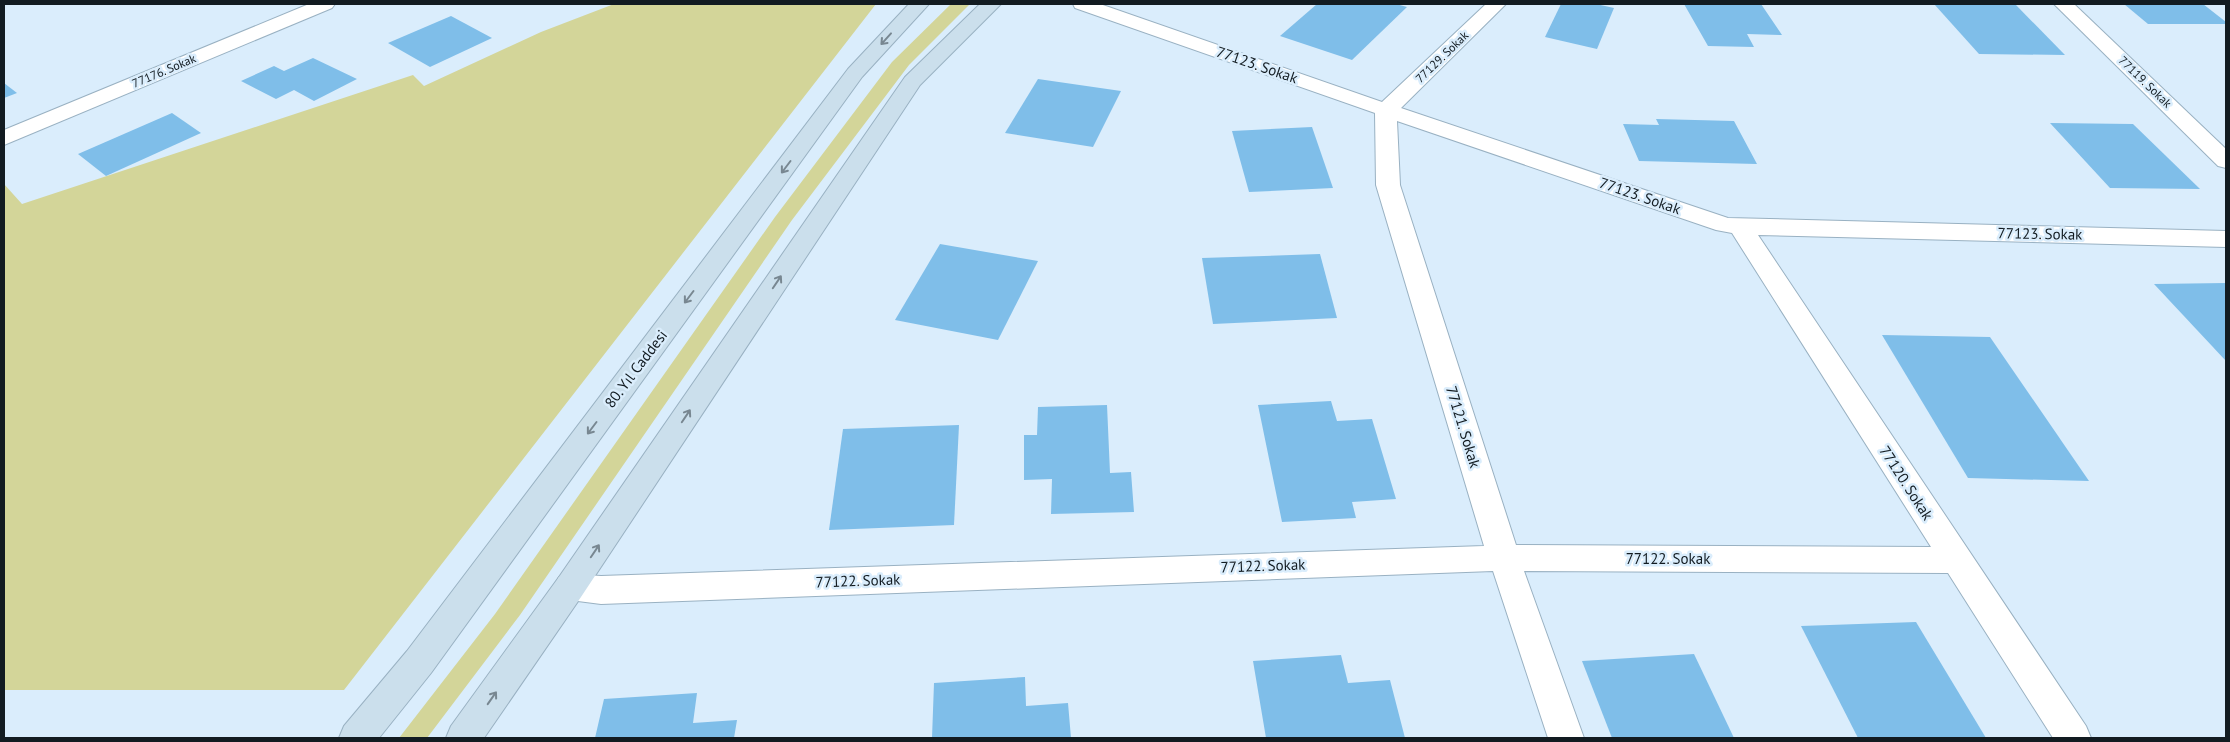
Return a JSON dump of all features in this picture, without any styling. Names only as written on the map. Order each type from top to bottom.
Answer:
[{"type":"main road","name":"80. Yıl Caddesi","points":[[357,738],[419,662],[855,73],[919,4]]},
{"type":"main road","points":[[464,738],[570,587],[912,81],[991,4]]},
{"type":"street","name":"77176. Sokak","points":[[4,138],[325,4]]},
{"type":"street","name":"77123. Sokak","points":[[1082,4],[1725,225],[1740,227],[2226,239]]},
{"type":"street","name":"77129. Sokak","points":[[1386,110],[1497,4]]},
{"type":"street","name":"77119. Sokak","points":[[2063,4],[2226,160]]},
{"type":"street","name":"77121. Sokak","points":[[1386,110],[1388,185],[1504,558],[1566,738]]},
{"type":"street","name":"77120. Sokak","points":[[1740,227],[2073,738]]},
{"type":"street","name":"77122. Sokak","points":[[570,587],[601,590],[1504,558],[1956,560]]},
{"type":"green space","points":[[614,4],[876,4],[344,690],[4,690],[4,184],[22,204],[413,75],[424,86],[541,32]]},
{"type":"green space","points":[[951,4],[970,4],[909,65],[792,220],[520,615],[427,738],[399,738],[495,614],[775,217],[892,62]]},
{"type":"building","points":[[1317,4],[1396,4],[1407,7],[1352,60],[1280,36]]},
{"type":"building","points":[[1561,4],[1596,4],[1614,8],[1597,49],[1545,37]]},
{"type":"building","points":[[1684,4],[1761,4],[1782,35],[1747,34],[1754,47],[1708,46]]},
{"type":"building","points":[[1934,4],[2015,4],[2065,55],[1979,54]]},
{"type":"building","points":[[2124,4],[2203,4],[2226,22],[2226,24],[2148,24]]},
{"type":"building","points":[[451,16],[492,38],[430,67],[388,43]]},
{"type":"building","points":[[313,58],[357,79],[314,101],[294,90],[276,99],[241,81],[274,66],[284,71]]},
{"type":"building","points":[[1038,79],[1121,91],[1093,147],[1005,133]]},
{"type":"building","points":[[4,83],[17,93],[4,98]]},
{"type":"building","points":[[172,113],[201,133],[106,176],[78,154]]},
{"type":"building","points":[[1656,119],[1734,121],[1757,164],[1639,161],[1623,124],[1659,125]]},
{"type":"building","points":[[2050,123],[2133,124],[2200,189],[2110,188]]},
{"type":"building","points":[[1312,127],[1333,188],[1249,192],[1232,131]]},
{"type":"building","points":[[940,244],[1038,261],[998,340],[895,320]]},
{"type":"building","points":[[1320,254],[1337,318],[1213,324],[1202,258]]},
{"type":"building","points":[[2226,283],[2226,361],[2154,284]]},
{"type":"building","points":[[1882,335],[1990,337],[2089,481],[1968,478]]},
{"type":"building","points":[[1331,401],[1337,421],[1372,419],[1396,499],[1352,502],[1356,518],[1282,522],[1258,405]]},
{"type":"building","points":[[1107,405],[1110,473],[1131,472],[1134,512],[1051,514],[1052,479],[1024,480],[1024,435],[1037,435],[1038,407]]},
{"type":"building","points":[[959,425],[954,525],[829,530],[843,429]]},
{"type":"building","points":[[1916,622],[1986,738],[1858,738],[1801,626]]},
{"type":"building","points":[[1694,654],[1734,738],[1612,738],[1582,661]]},
{"type":"building","points":[[1341,655],[1348,683],[1390,680],[1405,738],[1266,738],[1253,661]]},
{"type":"building","points":[[1025,677],[1026,706],[1068,703],[1071,738],[932,738],[934,683]]},
{"type":"building","points":[[697,693],[693,723],[737,720],[734,738],[595,738],[604,699]]}]
